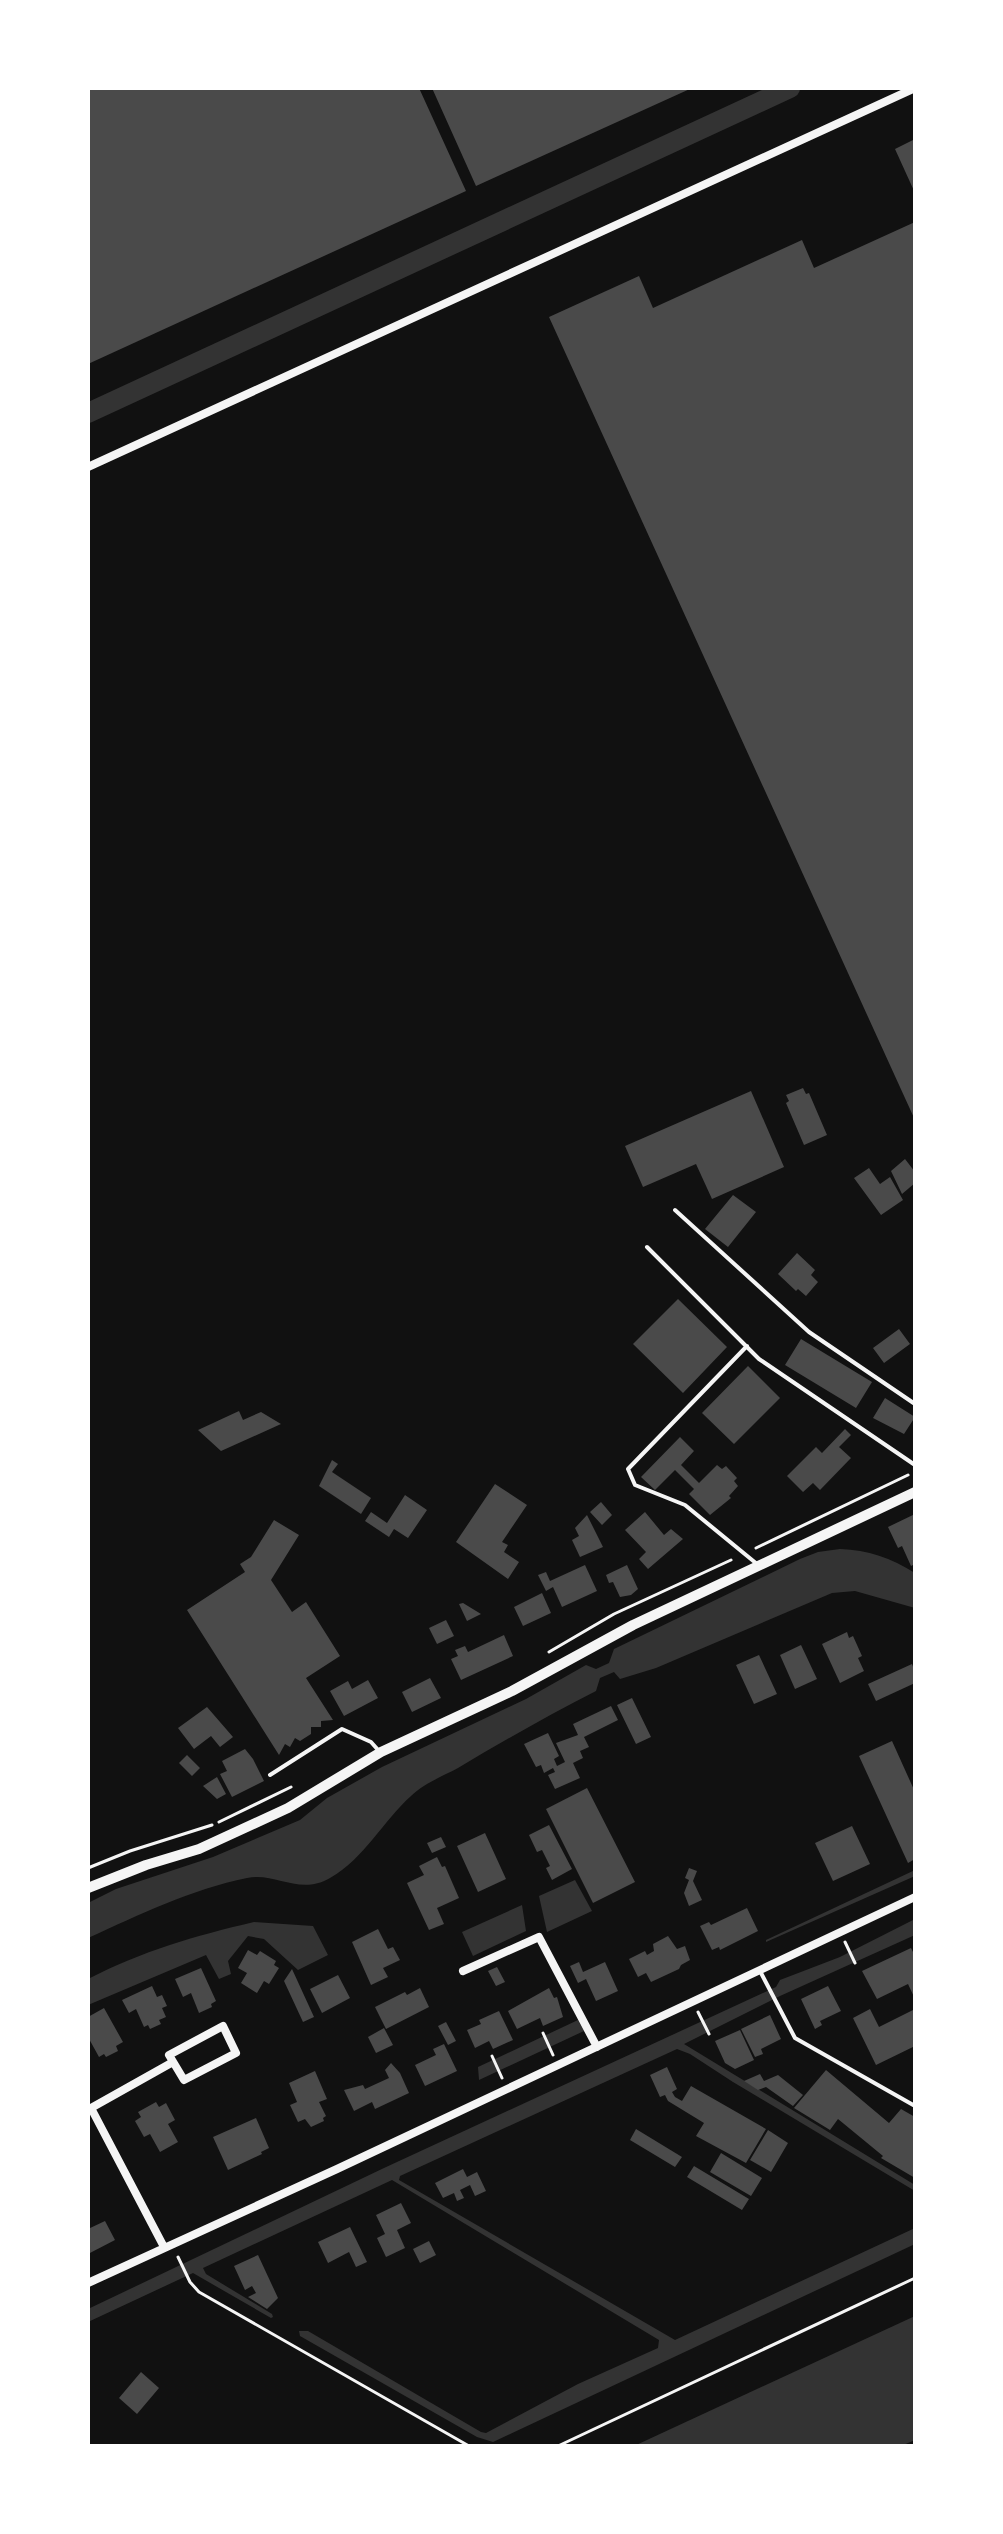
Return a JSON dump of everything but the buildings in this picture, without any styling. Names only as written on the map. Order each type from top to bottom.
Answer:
[{"type":"street","points":[[88,467],[915,88]]},
{"type":"street","points":[[88,1888],[223,1839],[309,1798],[381,1752],[512,1691],[633,1625],[915,1492]]},
{"type":"street","points":[[88,2283],[915,1897]]},
{"type":"street","points":[[463,1971],[539,1937],[597,2047]]},
{"type":"street","points":[[223,2026],[236,2053],[184,2080],[173,2062],[169,2055],[223,2026]]},
{"type":"street","points":[[164,2247],[91,2108],[173,2062]]},
{"type":"lane","points":[[675,1210],[809,1332],[915,1404]]},
{"type":"lane","points":[[647,1247],[759,1359],[915,1465]]},
{"type":"lane","points":[[747,1346],[628,1469],[635,1485],[685,1505],[758,1566]]},
{"type":"lane","points":[[270,1775],[342,1729],[371,1742],[381,1752]]},
{"type":"lane","points":[[759,1970],[795,2038],[915,2106]]},
{"type":"path","points":[[539,1659],[607,1617],[915,1472]]},
{"type":"path","points":[[88,1868],[211,1825],[299,1783]]},
{"type":"path","points":[[849,1951],[855,1963]]},
{"type":"path","points":[[700,2016],[709,2034]]},
{"type":"path","points":[[543,2033],[551,2051]]},
{"type":"path","points":[[492,2056],[501,2075]]},
{"type":"path","points":[[179,2258],[190,2282],[199,2292],[469,2446]]},
{"type":"path","points":[[558,2446],[915,2278]]},
{"type":"shaded area","points":[[840,1549],[879,1556],[915,1573],[915,1608],[855,1591],[832,1593],[656,1668],[620,1679],[614,1672],[600,1678],[596,1691],[421,1788],[353,1861],[330,1878],[308,1885],[258,1877],[226,1883],[166,1904],[88,1938],[88,1903],[116,1889],[213,1857],[300,1820],[327,1798],[382,1767],[526,1699],[586,1665],[596,1669],[609,1663],[614,1649],[800,1559],[818,1552]]},
{"type":"shaded area","points":[[915,1870],[915,1876],[766,1942],[766,1940]]},
{"type":"shaded area","points":[[575,1880],[592,1911],[547,1932],[539,1896]]},
{"type":"shaded area","points":[[522,1905],[526,1931],[473,1956],[462,1932]]},
{"type":"shaded area","points":[[915,1919],[915,1935],[780,1996],[684,2044],[915,2185],[915,2191],[677,2049],[400,2176],[399,2180],[675,2340],[915,2228],[915,2244],[493,2442],[477,2437],[300,2336],[299,2331],[308,2331],[486,2433],[578,2384],[658,2348],[659,2340],[392,2180],[203,2268],[206,2274],[272,2314],[271,2318],[193,2273],[88,2322],[88,2309],[776,1987],[780,1980],[840,1957]]},
{"type":"shaded area","points":[[254,1922],[313,1926],[328,1955],[298,1970],[264,1939],[248,1936],[228,1961],[231,1974],[219,1979],[206,1955],[88,2005],[88,1979],[169,1945]]},
{"type":"shaded area","points":[[578,2020],[584,2031],[479,2080],[478,2067]]},
{"type":"shaded area","points":[[915,2316],[915,2440],[901,2446],[634,2446]]},
{"type":"waterway","points":[[88,413],[790,88]]}]
